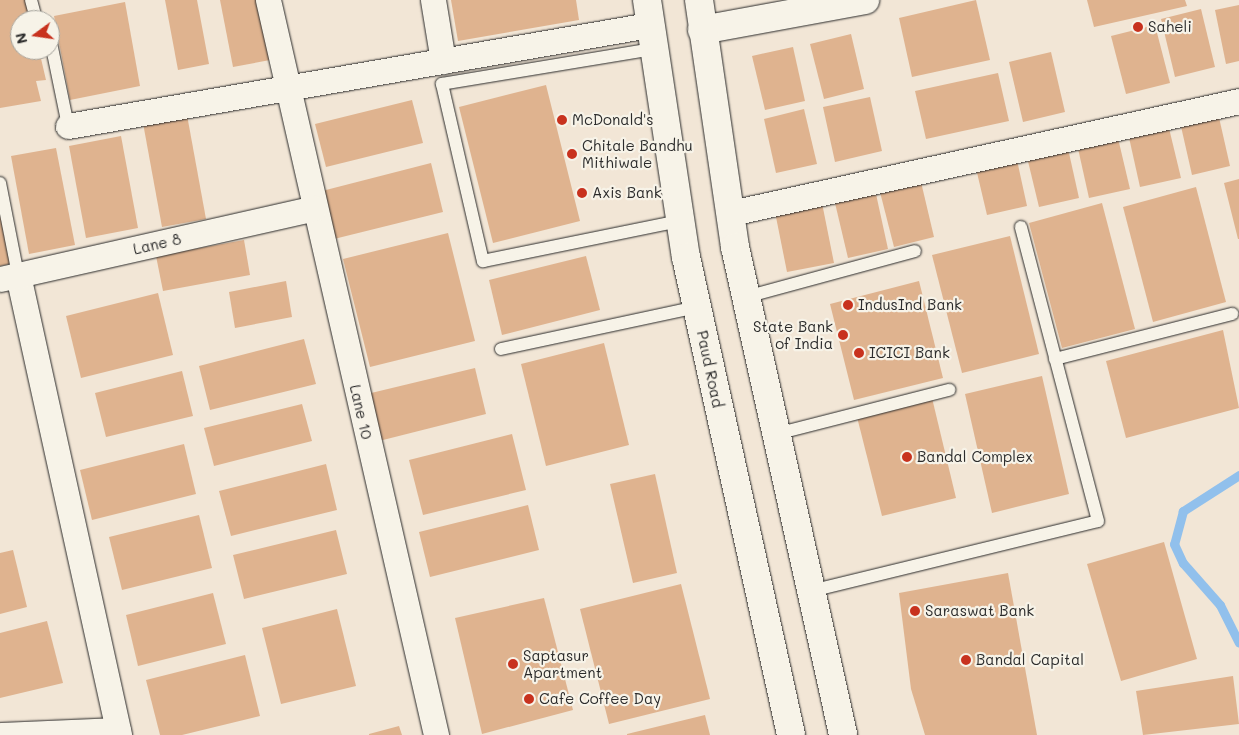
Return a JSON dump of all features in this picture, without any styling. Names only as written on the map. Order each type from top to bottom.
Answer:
[{"type":"main road","points":[[699,0],[730,213],[746,296],[843,735]]},
{"type":"main road","points":[[702,30],[865,0]]},
{"type":"main road","name":"Paud Road","points":[[650,25],[680,221],[697,307],[791,735]]},
{"type":"street","name":"Lane 10","points":[[268,0],[286,88],[436,735]]},
{"type":"street","points":[[433,0],[443,61]]},
{"type":"street","points":[[68,126],[650,25]]},
{"type":"street","points":[[730,213],[1239,100]]},
{"type":"street","name":"Lane 8","points":[[9,277],[314,208]]},
{"type":"street","points":[[1,735],[119,733],[9,277]]},
{"type":"lane","points":[[650,25],[442,84],[483,260],[680,221]]},
{"type":"lane","points":[[54,60],[68,126]]},
{"type":"lane","points":[[0,183],[9,277]]},
{"type":"lane","points":[[811,591],[1098,521],[1021,227]]},
{"type":"lane","points":[[746,296],[915,251]]},
{"type":"lane","points":[[501,349],[697,307]]},
{"type":"lane","points":[[1055,359],[1232,314]]},
{"type":"lane","points":[[776,434],[949,390]]},
{"type":"building","points":[[0,0],[28,0],[30,10],[10,10],[10,60],[41,60],[46,80],[36,81],[41,101],[0,108]]},
{"type":"building","points":[[165,0],[197,0],[209,64],[178,70]]},
{"type":"building","points":[[220,0],[259,0],[270,60],[233,67]]},
{"type":"building","points":[[451,0],[576,0],[579,20],[458,41]]},
{"type":"building","points":[[976,0],[990,60],[912,77],[899,18]]},
{"type":"building","points":[[1087,0],[1185,0],[1187,6],[1094,27]]},
{"type":"building","points":[[125,2],[140,86],[70,100],[60,48],[60,15]]},
{"type":"building","points":[[1239,5],[1239,61],[1226,64],[1215,10]]},
{"type":"building","points":[[1201,9],[1215,67],[1175,77],[1161,19]]},
{"type":"building","points":[[1155,25],[1170,83],[1126,94],[1111,36]]},
{"type":"building","points":[[851,34],[864,89],[824,99],[810,44]]},
{"type":"building","points":[[793,47],[805,101],[765,110],[752,56]]},
{"type":"building","points":[[1051,52],[1065,112],[1023,122],[1009,62]]},
{"type":"building","points":[[998,73],[1009,121],[926,139],[915,91]]},
{"type":"building","points":[[546,85],[580,221],[493,243],[459,107]]},
{"type":"building","points":[[870,97],[882,151],[835,162],[823,107]]},
{"type":"building","points":[[412,100],[423,143],[326,167],[315,124]]},
{"type":"building","points":[[804,109],[817,164],[776,173],[764,119]]},
{"type":"building","points":[[1218,113],[1230,166],[1192,175],[1180,122]]},
{"type":"building","points":[[187,115],[206,219],[162,227],[143,123]]},
{"type":"building","points":[[1168,124],[1181,178],[1140,187],[1128,133]]},
{"type":"building","points":[[1117,134],[1130,189],[1089,198],[1077,144]]},
{"type":"building","points":[[121,136],[138,228],[86,238],[69,146]]},
{"type":"building","points":[[1067,144],[1079,198],[1039,207],[1026,153]]},
{"type":"building","points":[[56,148],[75,245],[29,254],[11,156]]},
{"type":"building","points":[[1015,151],[1027,206],[987,215],[974,160]]},
{"type":"building","points":[[431,163],[443,212],[334,239],[322,191]]},
{"type":"building","points":[[1239,179],[1239,239],[1238,239],[1224,183]]},
{"type":"building","points":[[921,182],[934,237],[894,247],[880,192]]},
{"type":"building","points":[[1196,187],[1226,302],[1153,322],[1123,207]]},
{"type":"building","points":[[876,194],[888,249],[848,258],[835,203]]},
{"type":"building","points":[[822,203],[834,263],[787,272],[775,212]]},
{"type":"building","points":[[1102,203],[1135,329],[1062,348],[1029,223]]},
{"type":"building","points":[[0,214],[10,264],[0,266]]},
{"type":"building","points":[[448,233],[475,341],[370,367],[343,259]]},
{"type":"building","points":[[1010,236],[1039,354],[962,373],[932,255]]},
{"type":"building","points":[[244,240],[250,275],[163,291],[156,256]]},
{"type":"building","points":[[586,256],[600,310],[502,335],[489,280]]},
{"type":"building","points":[[286,281],[292,317],[235,328],[229,292]]},
{"type":"building","points":[[919,281],[943,378],[854,400],[830,304]]},
{"type":"building","points":[[158,293],[173,355],[81,378],[66,316]]},
{"type":"building","points":[[1223,330],[1239,408],[1126,438],[1106,361]]},
{"type":"building","points":[[304,339],[316,384],[210,410],[199,366]]},
{"type":"building","points":[[604,343],[629,445],[546,466],[521,364]]},
{"type":"building","points":[[475,368],[486,414],[379,441],[367,394]]},
{"type":"building","points":[[182,371],[193,416],[106,437],[95,393]]},
{"type":"building","points":[[1042,376],[1069,494],[992,513],[965,394]]},
{"type":"building","name":"Bandal Complex","points":[[932,398],[956,498],[882,516],[857,417]]},
{"type":"building","points":[[302,404],[312,441],[214,466],[204,428]]},
{"type":"building","points":[[512,434],[526,490],[423,515],[409,460]]},
{"type":"building","points":[[184,444],[196,494],[92,520],[80,470]]},
{"type":"building","points":[[326,464],[337,510],[231,536],[219,491]]},
{"type":"building","points":[[655,474],[677,573],[633,583],[610,484]]},
{"type":"building","points":[[528,505],[539,550],[430,577],[419,532]]},
{"type":"building","points":[[199,515],[212,568],[122,590],[109,537]]},
{"type":"building","points":[[336,530],[347,574],[244,599],[233,555]]},
{"type":"building","points":[[1164,542],[1197,659],[1121,681],[1087,564]]},
{"type":"building","points":[[13,550],[27,607],[0,614],[0,553]]},
{"type":"building","name":"Bandal Capital","points":[[1008,573],[1037,735],[925,735],[911,689],[899,593]]},
{"type":"building","points":[[681,584],[710,699],[609,724],[580,609]]},
{"type":"building","points":[[213,593],[226,644],[138,666],[126,615]]},
{"type":"building","name":"Saptasur Apartment","points":[[544,598],[573,710],[482,734],[455,618]]},
{"type":"building","points":[[337,609],[356,686],[281,704],[262,628]]},
{"type":"building","points":[[47,621],[63,683],[0,698],[0,633]]},
{"type":"building","points":[[245,655],[260,716],[182,735],[160,735],[146,680]]},
{"type":"building","points":[[1233,676],[1239,724],[1143,735],[1136,691]]},
{"type":"building","points":[[705,715],[710,735],[627,735],[627,734]]},
{"type":"building","points":[[399,726],[402,735],[369,735],[369,734]]},
{"type":"waterway","points":[[1239,475],[1183,511],[1174,544],[1183,563],[1220,605],[1239,643]]},
{"type":"place","name":"Saheli","points":[[1138,27]]},
{"type":"place","name":"McDonald's","points":[[562,120]]},
{"type":"place","name":"Chitale Bandhu Mithiwale","points":[[572,154]]},
{"type":"place","name":"Axis Bank","points":[[582,193]]},
{"type":"place","name":"IndusInd Bank","points":[[848,305]]},
{"type":"place","name":"State Bank of India","points":[[843,335]]},
{"type":"place","name":"ICICI Bank","points":[[859,353]]},
{"type":"place","name":"Bandal Complex","points":[[907,457]]},
{"type":"place","name":"Saraswat Bank","points":[[915,611]]},
{"type":"place","name":"Bandal Capital","points":[[966,660]]},
{"type":"place","name":"Saptasur Apartment","points":[[513,664]]},
{"type":"place","name":"Cafe Coffee Day","points":[[529,699]]}]
